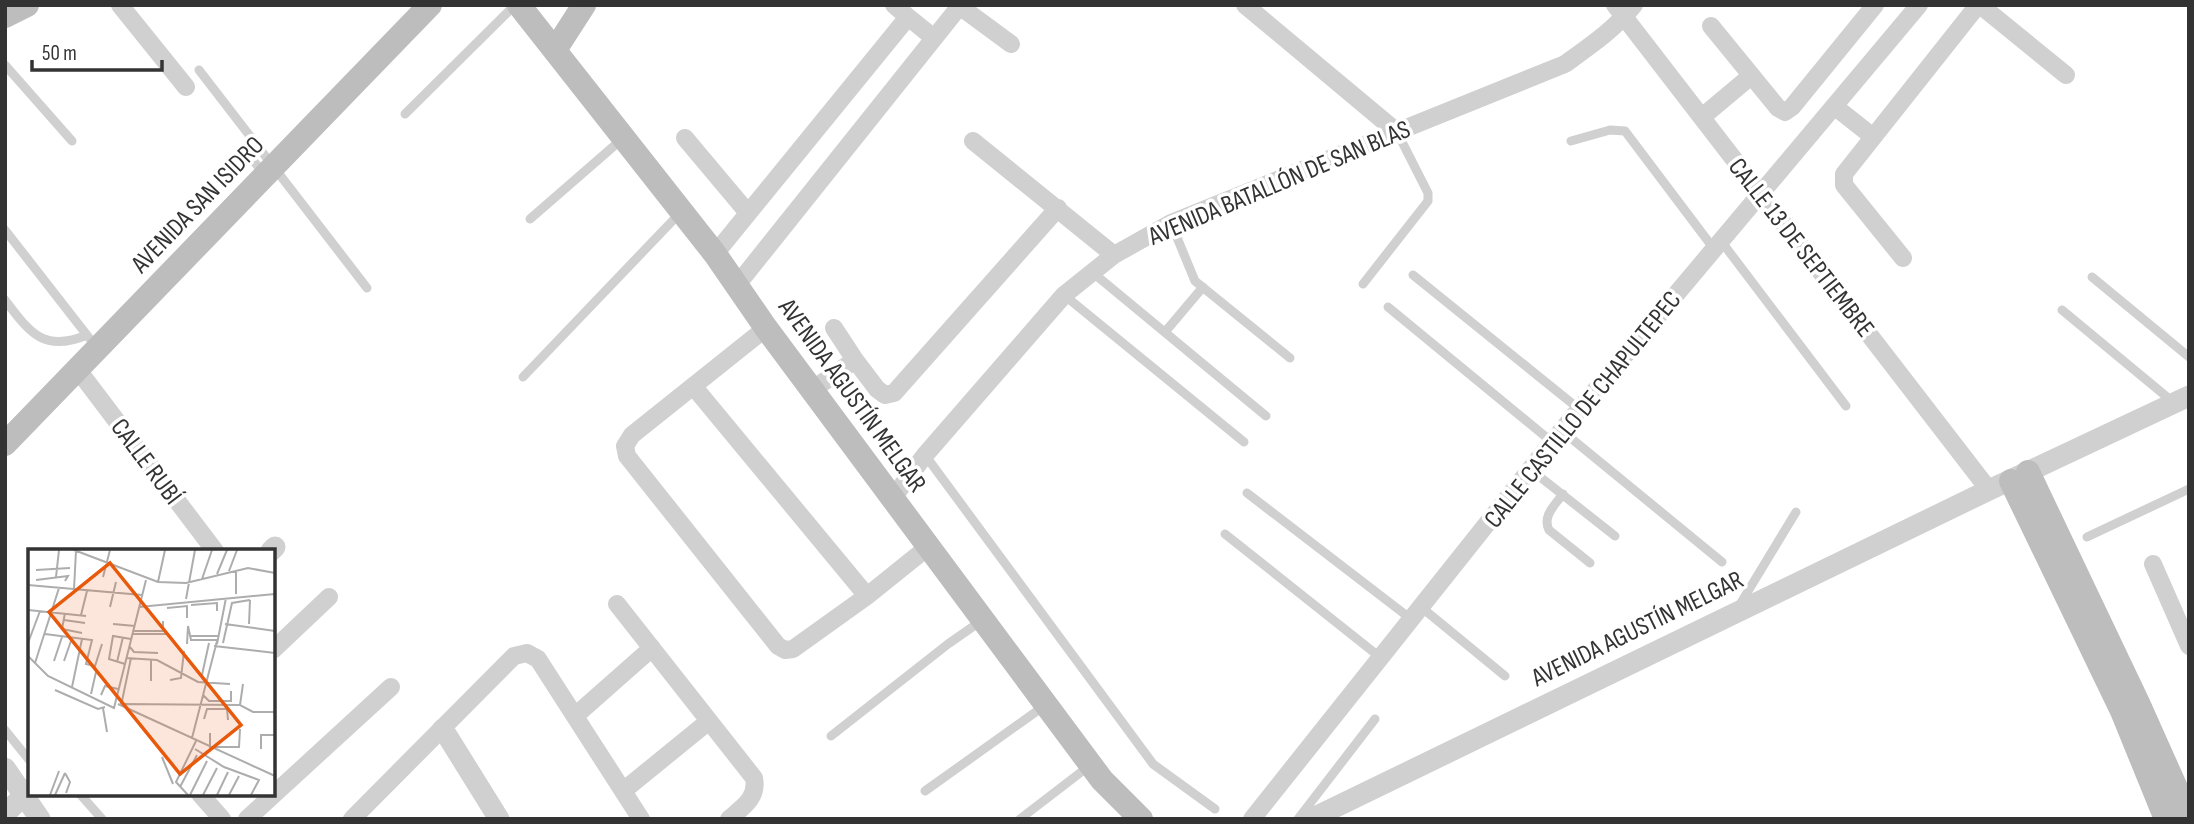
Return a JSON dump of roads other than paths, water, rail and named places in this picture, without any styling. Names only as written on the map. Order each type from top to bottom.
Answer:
[{"type":"main road","points":[[5,16],[27,5]]},
{"type":"main road","name":"AVENIDA SAN ISIDRO","points":[[5,444],[78,370],[93,342],[270,172],[430,5]]},
{"type":"main road","points":[[555,50],[584,5]]},
{"type":"main road","name":"AVENIDA AGUSTÍN MELGAR","points":[[527,9],[555,50],[715,254],[766,328],[1090,765],[1141,819]]},
{"type":"main road","points":[[2009,481],[2189,817]]},
{"type":"main road","points":[[2130,707],[2166,819]]},
{"type":"street","points":[[120,5],[186,87]]},
{"type":"street","points":[[894,5],[934,38]]},
{"type":"street","points":[[1245,5],[1397,132]]},
{"type":"street","points":[[1711,26],[1751,76],[1778,107],[1785,111],[1875,5]]},
{"type":"street","name":"CALLE CASTILLO DE CHAPULTEPEC","points":[[1252,819],[1579,409],[1919,5]]},
{"type":"street","points":[[1903,258],[1844,185],[1844,174],[1979,5],[2066,75]]},
{"type":"street","points":[[737,285],[959,6],[1011,44]]},
{"type":"street","name":"AVENIDA BATALLÓN DE SAN BLAS","points":[[892,499],[925,455],[1064,295],[1114,255],[1171,223],[1565,64],[1595,43],[1624,9]]},
{"type":"street","name":"CALLE 13 DE SEPTIEMBRE","points":[[1624,9],[1761,193],[2009,481]]},
{"type":"street","points":[[715,254],[908,17]]},
{"type":"street","points":[[1702,117],[1751,76]]},
{"type":"street","points":[[1834,106],[1872,136]]},
{"type":"street","points":[[685,138],[748,213]]},
{"type":"street","points":[[973,141],[1114,255]]},
{"type":"street","points":[[834,328],[877,389],[885,395],[894,393],[1058,208]]},
{"type":"street","points":[[766,328],[632,435],[625,446],[627,456],[778,646],[785,650],[793,649],[867,596],[928,547]]},
{"type":"street","points":[[812,390],[855,360]]},
{"type":"street","name":"CALLE RUBÍ","points":[[78,370],[213,549]]},
{"type":"street","points":[[2182,399],[2189,384]]},
{"type":"street","points":[[694,387],[867,596]]},
{"type":"street","name":"AVENIDA AGUSTÍN MELGAR","points":[[1311,819],[2182,399]]},
{"type":"street","points":[[2153,564],[2189,646]]},
{"type":"street","points":[[275,648],[329,597]]},
{"type":"street","points":[[617,604],[754,778],[756,789],[751,800],[729,819]]},
{"type":"street","points":[[575,716],[652,648]]},
{"type":"street","points":[[352,819],[371,812],[443,729],[514,656],[527,653],[538,659],[641,819]]},
{"type":"street","points":[[275,793],[391,687]]},
{"type":"street","points":[[623,791],[709,721]]},
{"type":"street","points":[[443,729],[499,819]]},
{"type":"street","points":[[5,768],[27,792],[5,814]]},
{"type":"street","points":[[29,796],[40,819]]},
{"type":"street","points":[[202,796],[222,819]]},
{"type":"street","points":[[247,819],[272,796]]},
{"type":"lane","points":[[405,114],[527,9]]},
{"type":"lane","points":[[5,65],[72,142]]},
{"type":"lane","points":[[199,70],[270,172],[367,288]]},
{"type":"lane","points":[[1571,141],[1610,130],[1625,131],[1846,406]]},
{"type":"lane","points":[[1363,284],[1429,201],[1428,193],[1397,132]]},
{"type":"lane","points":[[530,219],[623,138]]},
{"type":"lane","points":[[215,176],[241,152],[270,172]]},
{"type":"lane","points":[[523,377],[681,212]]},
{"type":"lane","points":[[1171,223],[1195,281],[1290,358]]},
{"type":"lane","points":[[5,230],[93,342]]},
{"type":"lane","points":[[1093,272],[1266,416]]},
{"type":"lane","points":[[1413,275],[1579,409]]},
{"type":"lane","points":[[2092,276],[2189,357]]},
{"type":"lane","points":[[1165,332],[1203,287]]},
{"type":"lane","points":[[1064,295],[1244,442]]},
{"type":"lane","points":[[5,300],[37,337],[53,343],[76,339],[93,342]]},
{"type":"lane","points":[[1388,307],[1722,562]]},
{"type":"lane","points":[[2062,310],[2182,399]]},
{"type":"lane","points":[[925,455],[1153,764],[1215,809]]},
{"type":"lane","points":[[1530,469],[1615,536]]},
{"type":"lane","points":[[2087,537],[2189,489]]},
{"type":"lane","points":[[1247,493],[1505,676]]},
{"type":"lane","points":[[1563,494],[1548,515],[1546,523],[1549,530],[1590,563]]},
{"type":"lane","points":[[1735,613],[1796,512]]},
{"type":"lane","points":[[1225,534],[1381,658]]},
{"type":"lane","points":[[831,736],[982,620]]},
{"type":"lane","points":[[925,791],[1045,704]]},
{"type":"lane","points":[[1298,819],[1375,719]]},
{"type":"lane","points":[[5,730],[28,759]]},
{"type":"lane","points":[[1020,819],[1090,765]]},
{"type":"lane","points":[[82,796],[102,819]]}]
